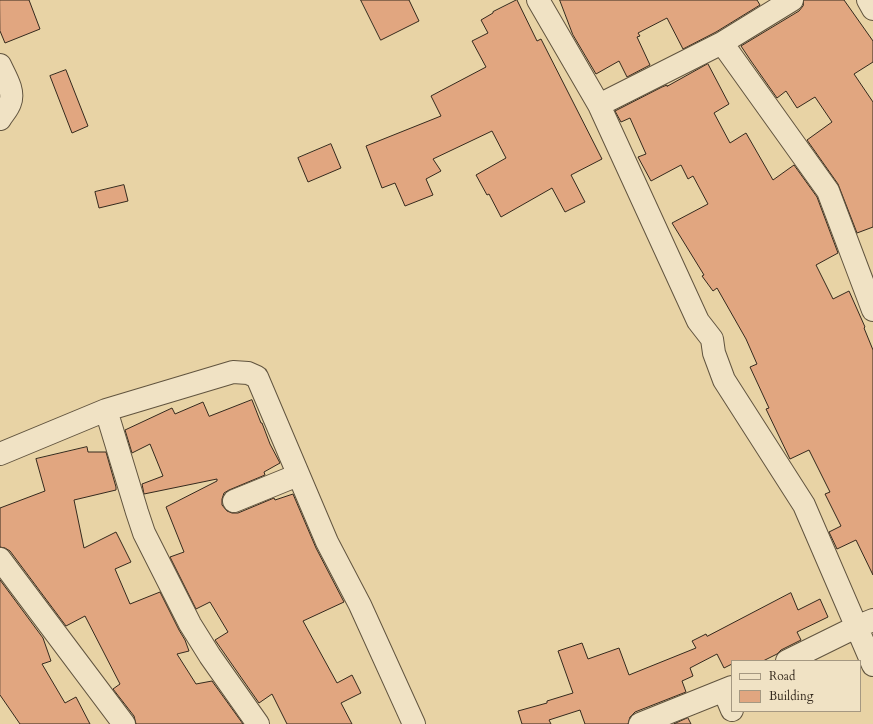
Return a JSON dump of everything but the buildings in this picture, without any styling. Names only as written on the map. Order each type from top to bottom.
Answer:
[{"type":"street","points":[[538,0],[599,105],[698,321],[712,340],[714,353],[724,380],[804,506],[865,624],[873,664]]},
{"type":"street","points":[[599,105],[722,43],[792,0]]},
{"type":"street","points":[[868,0],[873,9]]},
{"type":"street","points":[[722,43],[828,191],[873,310]]},
{"type":"street","points":[[0,64],[11,90],[10,102],[0,120]]},
{"type":"street","points":[[0,454],[106,410],[233,372],[248,373],[257,377],[327,542],[360,606],[414,724]]},
{"type":"street","points":[[106,410],[136,512],[144,533],[190,624],[210,656],[258,724]]},
{"type":"street","points":[[234,501],[298,475]]},
{"type":"street","points":[[0,559],[124,724]]},
{"type":"street","points":[[789,660],[865,624]]},
{"type":"street","points":[[640,724],[730,700]]},
{"type":"street","points":[[734,712],[738,724]]}]
